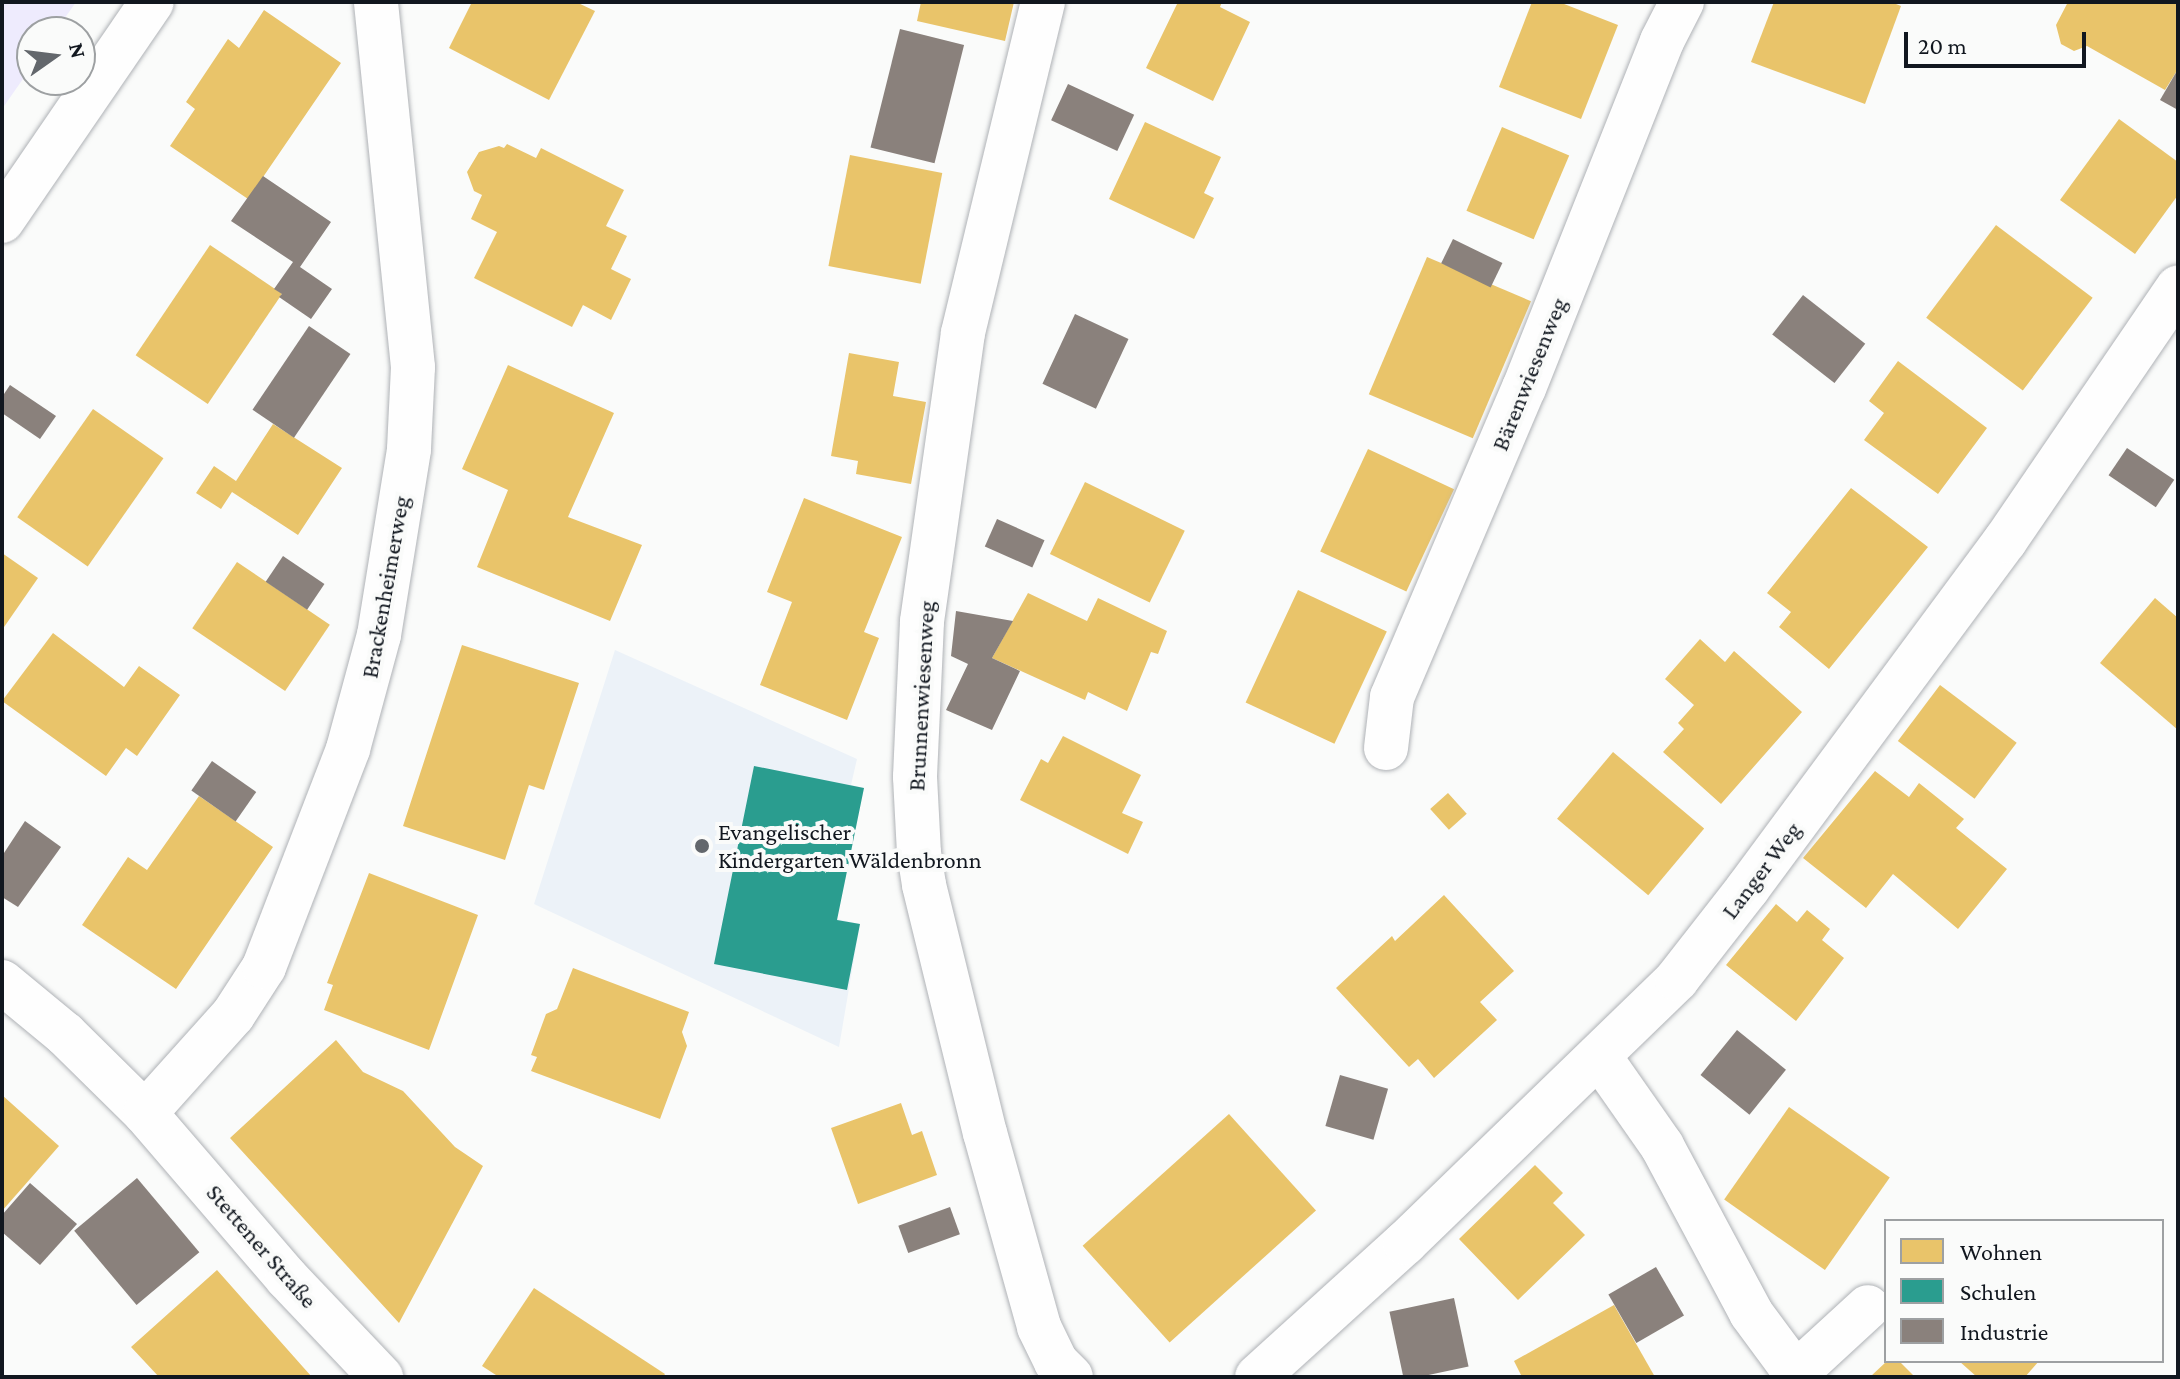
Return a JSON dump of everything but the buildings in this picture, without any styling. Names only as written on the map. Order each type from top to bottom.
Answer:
[{"type":"street","points":[[2,221],[152,2]]},
{"type":"street","name":"Brackenheimerweg","points":[[145,1113],[246,997],[284,922],[367,689],[397,542],[413,408],[411,322],[376,2]]},
{"type":"street","name":"Brunnenwiesenweg","points":[[1043,2],[977,271],[951,409],[922,622],[915,777],[924,885],[985,1133],[1039,1327],[1056,1362],[1071,1377]]},
{"type":"street","name":"Bärenwiesenweg","points":[[1386,748],[1392,697],[1524,388],[1662,41],[1682,2]]},
{"type":"street","name":"Langer Weg","points":[[1257,1377],[1342,1302],[1677,979],[2005,541],[2178,287]]},
{"type":"street","name":"Stettener Straße","points":[[2,982],[65,1034],[145,1113],[287,1278],[381,1377]]},
{"type":"street","points":[[1599,1056],[1662,1146],[1751,1313],[1788,1363],[1796,1367],[1806,1364],[1868,1307]]},
{"type":"shaded area","points":[[2,2],[76,2],[66,16],[16,16],[16,89],[2,109]]},
{"type":"shaded area","name":"Evangelischer Kindergarten Wäldenbronn","points":[[615,650],[857,759],[851,785],[864,788],[837,919],[860,924],[839,1047],[534,904]]},
{"type":"place","name":"Evangelischer Kindergarten Wäldenbronn","points":[[702,846]]}]
